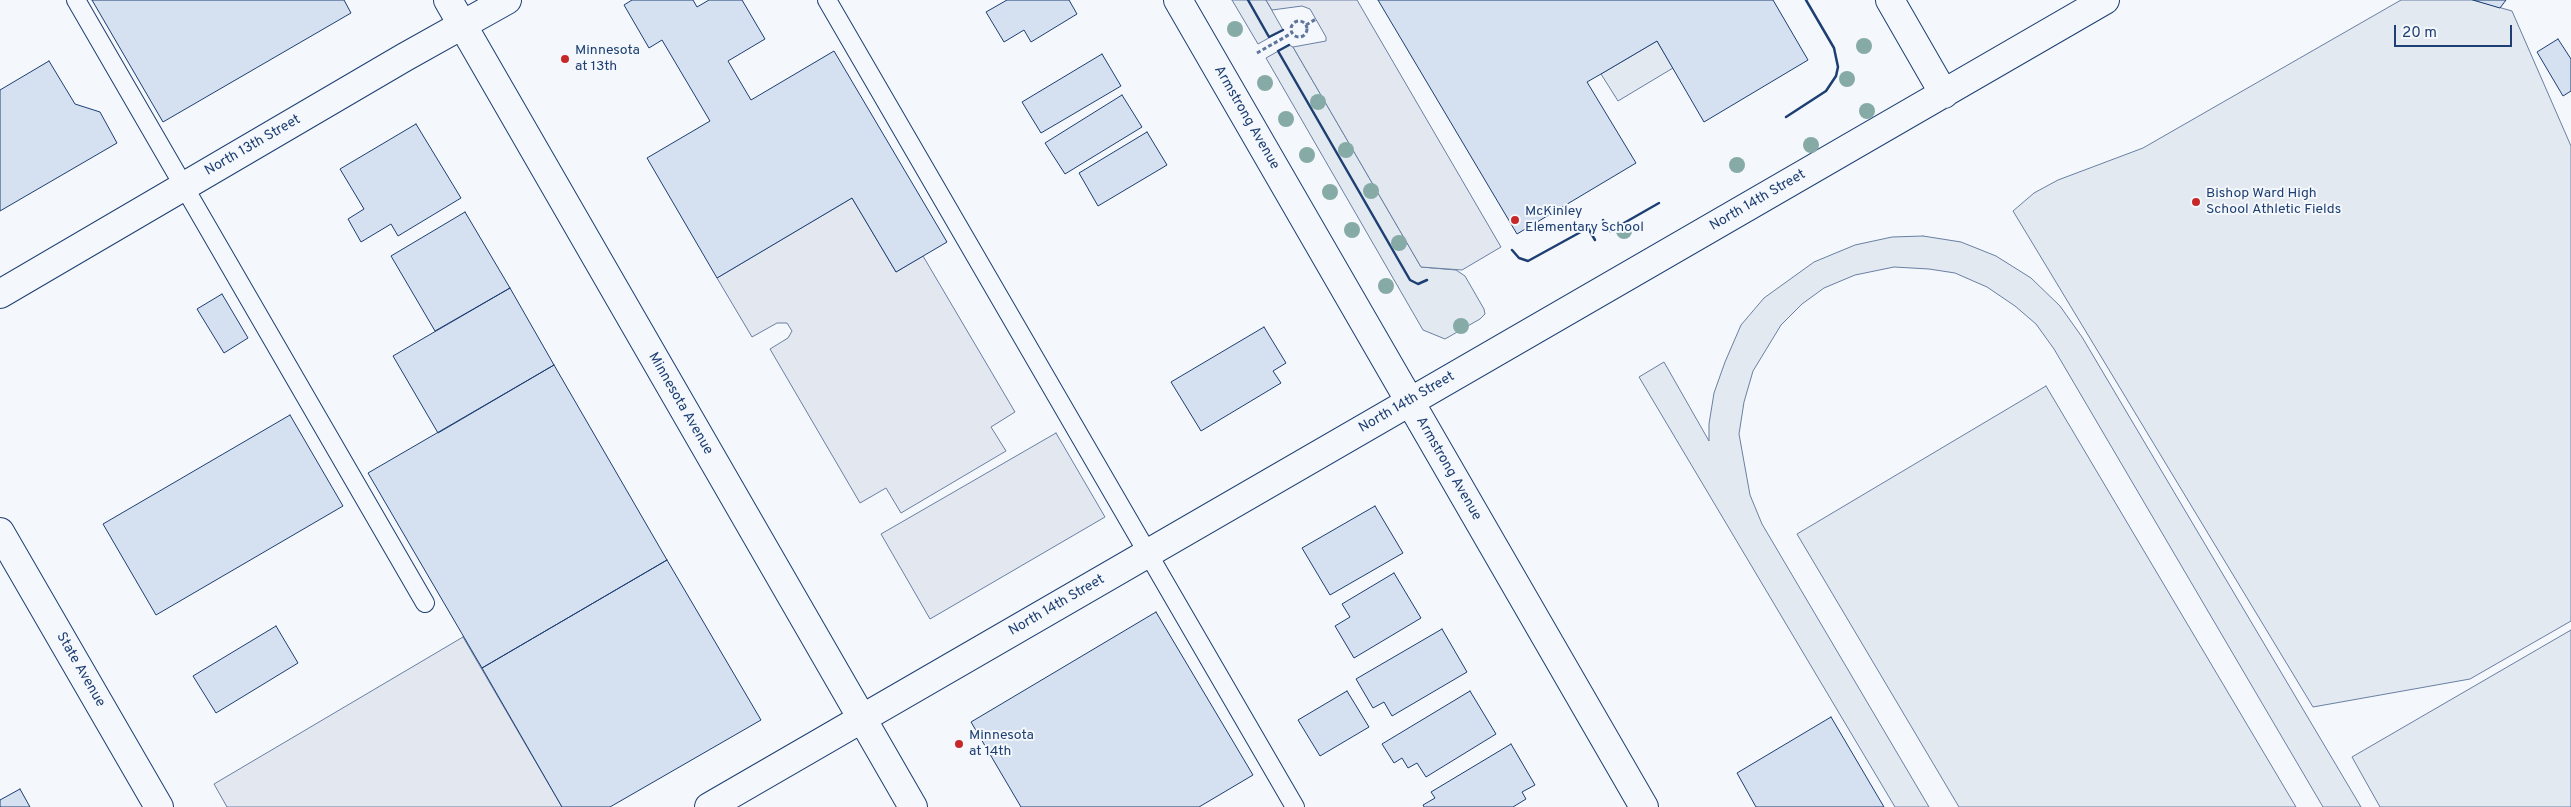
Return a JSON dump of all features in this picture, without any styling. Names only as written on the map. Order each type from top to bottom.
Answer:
[{"type":"street","name":"Minnesota Avenue","points":[[448,0],[913,807]]},
{"type":"street","name":"North 13th Street","points":[[0,294],[507,0]]},
{"type":"street","name":"Armstrong Avenue","points":[[1178,0],[1644,807]]},
{"type":"street","points":[[1890,0],[1944,94]]},
{"type":"street","name":"North 14th Street","points":[[709,807],[2105,0]]},
{"type":"street","name":"State Avenue","points":[[0,532],[159,807]]},
{"type":"lane","points":[[76,0],[425,604]]},
{"type":"lane","points":[[828,0],[1295,807]]},
{"type":"path","points":[[1306,25],[1316,19]]},
{"type":"path","points":[[1300,21],[1306,25],[1306,32],[1300,37],[1292,33],[1290,28],[1295,22],[1300,21]]},
{"type":"path","points":[[1257,53],[1292,33]]},
{"type":"shaded area","points":[[1232,0],[1266,0],[1283,30],[1258,44]]},
{"type":"shaded area","points":[[1266,0],[1357,0],[1501,247],[1462,270],[1421,267],[1293,47],[1326,41],[1326,37],[1310,9],[1302,6],[1272,10]]},
{"type":"shaded area","points":[[2401,0],[2473,0],[2512,11],[2571,146],[2571,621],[2470,679],[2313,707],[2013,211],[2034,193],[2058,180],[2143,148]]},
{"type":"shaded area","points":[[1657,41],[1673,68],[1618,101],[1601,74]]},
{"type":"shaded area","points":[[1289,45],[1293,47],[1421,267],[1456,270],[1465,276],[1484,309],[1485,314],[1480,319],[1445,339],[1423,330],[1266,58]]},
{"type":"shaded area","points":[[852,198],[896,272],[923,256],[1015,412],[991,427],[1006,451],[901,513],[886,488],[860,503],[770,349],[788,338],[792,331],[787,323],[777,323],[752,337],[717,278]]},
{"type":"shaded area","points":[[1923,236],[1961,242],[1996,256],[2031,278],[2060,306],[2082,337],[2361,807],[2323,807],[2054,349],[2036,324],[2015,306],[1987,287],[1955,273],[1894,267],[1855,275],[1824,288],[1802,304],[1781,325],[1753,371],[1744,402],[1739,434],[1750,495],[1762,524],[1929,807],[1895,807],[1639,377],[1664,362],[1709,441],[1709,424],[1714,393],[1725,362],[1741,325],[1764,298],[1814,262],[1855,245],[1892,237]]},
{"type":"shaded area","points":[[2046,386],[2296,807],[1959,807],[1797,534]]},
{"type":"shaded area","points":[[1056,433],[1105,517],[930,619],[881,534]]},
{"type":"shaded area","points":[[2571,630],[2571,807],[2380,807],[2352,757]]},
{"type":"shaded area","points":[[463,637],[562,807],[227,807],[214,784]]},
{"type":"building","points":[[92,0],[344,0],[351,13],[163,122]]},
{"type":"building","points":[[632,0],[693,0],[697,7],[709,0],[742,0],[765,39],[728,61],[751,100],[834,51],[947,242],[896,272],[852,198],[717,278],[647,158],[710,121],[662,40],[649,48],[624,5]]},
{"type":"building","points":[[1007,0],[1069,0],[1077,14],[1031,42],[1024,30],[1004,42],[986,12]]},
{"type":"building","name":"McKinley Elementary School","points":[[1378,0],[1773,0],[1808,60],[1704,122],[1657,41],[1587,82],[1636,163],[1517,234]]},
{"type":"building","points":[[2473,0],[2506,0],[2500,8]]},
{"type":"building","points":[[2558,39],[2571,59],[2571,91],[2563,96],[2537,52]]},
{"type":"building","points":[[1102,54],[1121,86],[1041,133],[1022,102]]},
{"type":"building","points":[[49,61],[75,104],[100,112],[117,143],[0,211],[0,90]]},
{"type":"building","points":[[1122,95],[1142,127],[1065,174],[1045,143]]},
{"type":"building","points":[[416,124],[461,198],[398,236],[391,224],[361,242],[348,219],[364,209],[340,169]]},
{"type":"building","points":[[1147,132],[1167,165],[1098,206],[1079,173]]},
{"type":"building","points":[[465,212],[510,288],[435,331],[391,256]]},
{"type":"building","points":[[510,288],[554,365],[438,433],[393,356]]},
{"type":"building","points":[[222,294],[248,338],[224,353],[197,309]]},
{"type":"building","points":[[1264,327],[1286,363],[1273,371],[1281,383],[1201,431],[1171,382]]},
{"type":"building","points":[[554,365],[667,560],[482,668],[368,473]]},
{"type":"building","points":[[290,415],[343,506],[156,615],[103,524]]},
{"type":"building","points":[[1375,506],[1403,553],[1330,595],[1302,548]]},
{"type":"building","points":[[667,560],[761,720],[610,807],[562,807],[482,668]]},
{"type":"building","points":[[1394,573],[1421,618],[1354,658],[1335,626],[1350,617],[1342,604]]},
{"type":"building","points":[[1156,612],[1253,775],[1199,807],[1021,807],[971,722]]},
{"type":"building","points":[[276,626],[298,663],[216,713],[193,676]]},
{"type":"building","points":[[1442,629],[1467,672],[1392,716],[1384,702],[1373,708],[1356,679]]},
{"type":"building","points":[[1347,691],[1369,727],[1320,756],[1298,720]]},
{"type":"building","points":[[1470,691],[1496,734],[1426,777],[1417,763],[1408,768],[1402,758],[1394,763],[1382,744]]},
{"type":"building","points":[[1831,717],[1884,807],[1756,807],[1737,773]]},
{"type":"building","points":[[1511,744],[1535,785],[1522,792],[1526,799],[1513,807],[1424,807],[1423,805],[1435,798],[1431,792]]},
{"type":"building","points":[[20,789],[30,807],[0,807],[0,800]]},
{"type":"wall","points":[[1248,0],[1269,37],[1283,30]]},
{"type":"wall","points":[[1786,117],[1826,91],[1836,76],[1838,67],[1834,48],[1806,0]]},
{"type":"wall","points":[[1289,45],[1278,51],[1410,280],[1418,284],[1427,280]]},
{"type":"wall","points":[[1603,220],[1610,231],[1659,203]]},
{"type":"wall","points":[[1512,250],[1519,258],[1528,261],[1588,228],[1595,240]]},
{"type":"place","name":"Minnesota at 13th","points":[[565,59]]},
{"type":"place","name":"Bishop Ward High School Athletic Fields","points":[[2196,202]]},
{"type":"place","name":"McKinley Elementary School","points":[[1515,220]]},
{"type":"place","name":"Minnesota at 14th","points":[[959,744]]}]
